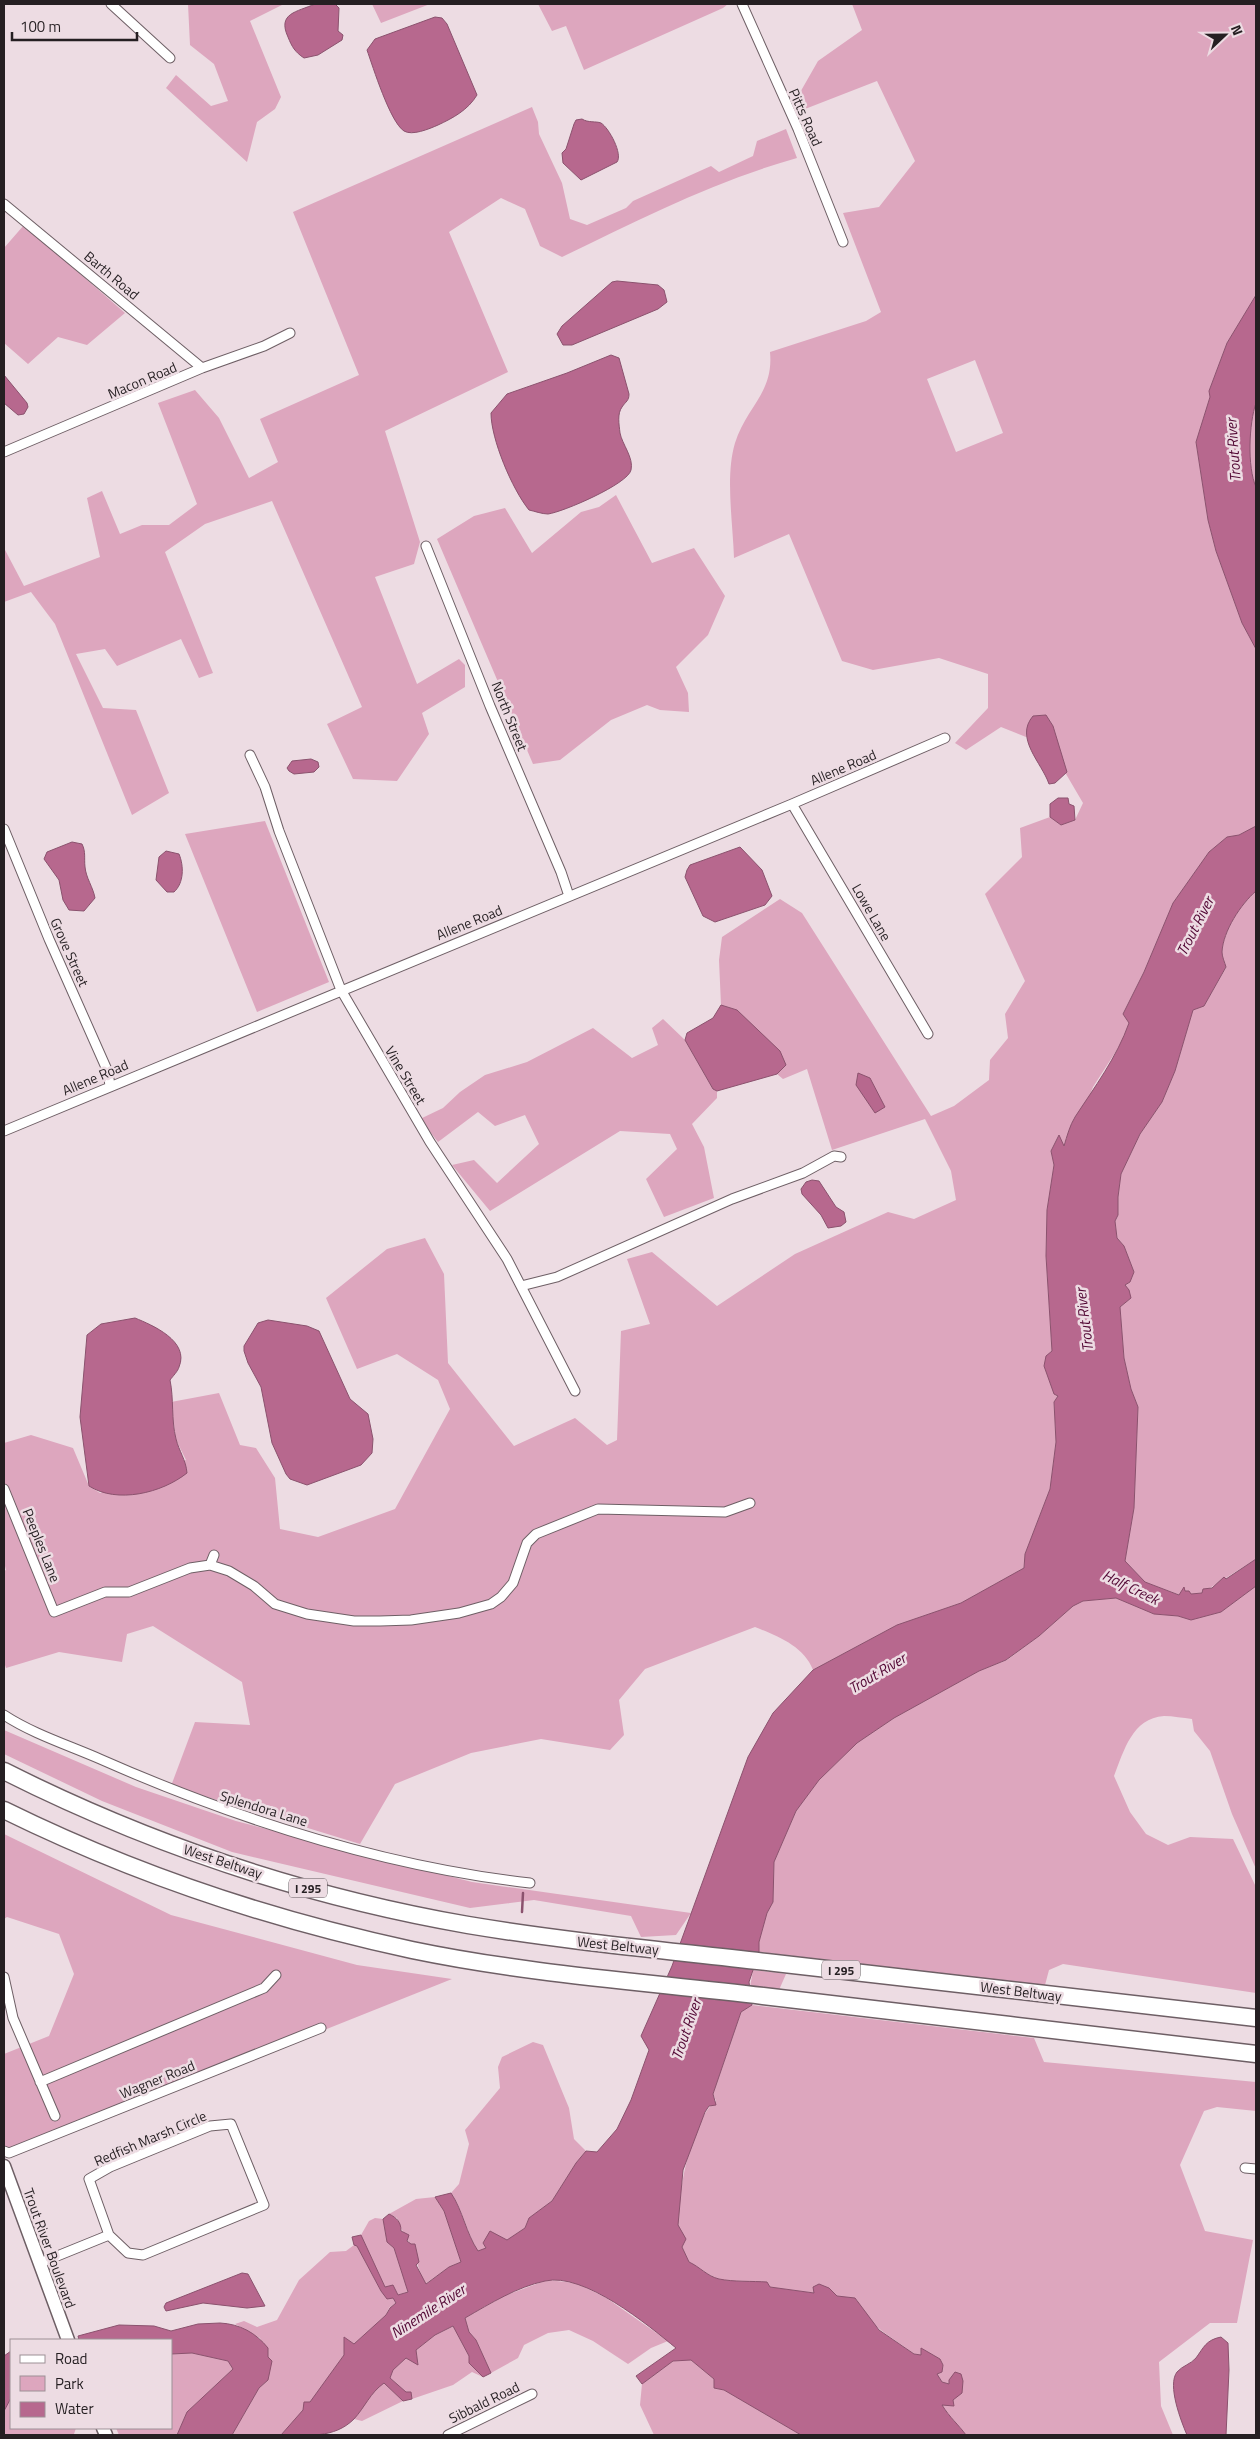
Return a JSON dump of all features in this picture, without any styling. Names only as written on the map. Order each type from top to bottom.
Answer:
[{"type":"highway","name":"West Beltway","points":[[4,1771],[86,1809],[171,1844],[298,1885],[377,1906],[467,1924],[554,1938],[1256,2018]]},
{"type":"highway","name":"I 295","points":[[4,1810],[112,1858],[212,1895],[306,1923],[411,1950],[549,1972],[1256,2054]]},
{"type":"street","points":[[111,4],[170,58]]},
{"type":"street","name":"Pitts Road","points":[[742,4],[798,129],[843,242]]},
{"type":"street","name":"Barth Road","points":[[4,204],[202,368]]},
{"type":"street","name":"Macon Road","points":[[4,452],[202,368],[264,346],[290,333]]},
{"type":"street","name":"North Street","points":[[426,546],[490,706],[561,872],[569,896]]},
{"type":"street","name":"Allene Road","points":[[4,1131],[792,804],[945,738]]},
{"type":"street","name":"Vine Street","points":[[250,755],[265,787],[279,831],[341,990],[430,1142],[484,1221],[507,1259],[575,1391]]},
{"type":"street","name":"Lowe Lane","points":[[792,804],[928,1034]]},
{"type":"street","name":"Grove Street","points":[[4,829],[49,939],[108,1072],[110,1086]]},
{"type":"street","points":[[520,1286],[557,1277],[732,1199],[803,1173],[834,1156],[841,1157]]},
{"type":"street","name":"Peeples Lane","points":[[4,1489],[54,1612],[105,1592],[129,1592],[190,1568],[210,1565]]},
{"type":"street","points":[[214,1555],[210,1565],[229,1571],[254,1586],[276,1604],[290,1610],[354,1621],[411,1620],[458,1613],[491,1604],[501,1597],[513,1584],[527,1542],[536,1534],[585,1513],[598,1509],[725,1512],[750,1503]]},
{"type":"street","name":"Splendora Lane","points":[[4,1715],[59,1742],[220,1809],[359,1850],[483,1877],[530,1882]]},
{"type":"street","points":[[40,2082],[264,1988],[276,1974]]},
{"type":"street","points":[[4,1977],[13,2018],[55,2116]]},
{"type":"street","points":[[4,2022],[13,2018]]},
{"type":"street","name":"Wagner Road","points":[[4,2151],[9,2153],[321,2028]]},
{"type":"street","name":"Redfish Marsh Circle","points":[[231,2124],[264,2205],[143,2255],[128,2253],[109,2235],[89,2179],[110,2167],[210,2126],[231,2124]]},
{"type":"street","name":"Trout River Boulevard","points":[[4,2166],[68,2339]]},
{"type":"street","points":[[1246,2168],[1256,2169]]},
{"type":"street","points":[[40,2263],[109,2235]]},
{"type":"street","name":"Sibbald Road","points":[[448,2435],[532,2394]]},
{"type":"green space","points":[[188,4],[284,4],[250,21],[281,97],[275,109],[257,122],[247,162],[166,88],[176,75],[211,106],[228,101],[214,64],[190,45]]},
{"type":"green space","points":[[372,4],[430,4],[381,23]]},
{"type":"green space","points":[[538,4],[728,4],[723,8],[584,70],[566,26],[552,31]]},
{"type":"green space","points":[[852,4],[1256,4],[1256,295],[1227,343],[1209,391],[1210,397],[1196,442],[1208,520],[1216,551],[1242,623],[1256,649],[1256,826],[1239,835],[1227,837],[1209,852],[1173,903],[1144,972],[1123,1014],[1129,1023],[1122,1042],[1093,1087],[1087,1102],[1074,1118],[1063,1147],[1059,1135],[1051,1151],[1054,1165],[1047,1210],[1046,1256],[1052,1352],[1058,1396],[1054,1402],[1056,1442],[1050,1489],[1025,1554],[1024,1568],[961,1603],[897,1625],[813,1670],[803,1654],[796,1648],[781,1638],[755,1627],[645,1669],[619,1700],[624,1735],[610,1750],[541,1739],[471,1753],[395,1784],[360,1844],[171,1786],[195,1722],[250,1725],[242,1682],[153,1626],[127,1634],[122,1662],[59,1652],[6,1668],[4,1662],[4,1571],[6,1570],[4,1562],[4,1443],[31,1435],[73,1448],[89,1486],[100,1493],[186,1460],[176,1440],[171,1402],[219,1393],[240,1445],[256,1448],[275,1478],[280,1529],[318,1537],[395,1509],[450,1409],[438,1380],[397,1354],[357,1369],[326,1298],[387,1249],[425,1238],[444,1274],[448,1363],[514,1446],[575,1418],[607,1445],[617,1440],[621,1331],[650,1324],[627,1259],[652,1252],[717,1306],[795,1254],[888,1212],[914,1219],[956,1200],[951,1171],[925,1119],[832,1150],[807,1069],[783,1079],[777,1074],[786,1065],[737,1010],[721,1005],[719,960],[722,937],[780,899],[802,913],[931,1116],[954,1106],[989,1080],[990,1060],[1008,1038],[1005,1014],[1025,981],[985,894],[1022,857],[1020,828],[1050,817],[1061,825],[1075,820],[1083,803],[1066,774],[1053,726],[1046,715],[1033,716],[1029,721],[1026,737],[1001,727],[966,750],[955,743],[988,708],[988,674],[939,658],[873,670],[842,661],[789,534],[734,558],[730,500],[732,456],[740,430],[764,389],[770,366],[770,352],[866,321],[881,312],[843,213],[879,207],[915,161],[877,81],[805,109],[798,96],[818,61],[862,30]],"holes":[[[975,360],[1003,433],[956,452],[927,379]]]},
{"type":"green space","points":[[532,107],[538,122],[539,134],[562,183],[570,219],[587,225],[626,208],[633,201],[711,166],[719,172],[753,156],[757,141],[786,129],[797,158],[766,167],[707,190],[648,215],[562,257],[540,246],[525,209],[501,198],[449,232],[508,372],[385,431],[420,542],[414,564],[375,577],[417,684],[459,659],[465,665],[465,687],[422,713],[429,734],[397,781],[353,779],[327,724],[362,707],[272,501],[205,524],[165,552],[213,673],[199,678],[181,639],[117,666],[105,649],[76,654],[103,708],[136,710],[169,793],[132,815],[55,624],[31,592],[4,602],[4,548],[24,586],[100,557],[87,498],[102,491],[120,534],[142,525],[169,525],[197,504],[158,403],[195,390],[219,418],[249,478],[278,462],[260,419],[359,375],[293,212]]},
{"type":"green space","points":[[24,225],[125,313],[87,345],[58,337],[28,364],[4,343],[4,248]]},
{"type":"green space","points":[[1256,403],[1256,487],[1251,468],[1250,445]]},
{"type":"green space","points":[[616,495],[652,563],[694,548],[725,596],[708,635],[676,667],[688,693],[689,712],[660,710],[647,705],[611,720],[560,760],[533,764],[437,539],[474,516],[505,508],[532,553],[581,512],[599,507]]},
{"type":"green space","points":[[265,821],[329,982],[257,1012],[185,834]]},
{"type":"green space","points":[[1256,891],[1256,1559],[1202,1593],[1180,1595],[1145,1582],[1125,1561],[1134,1508],[1138,1407],[1131,1389],[1124,1358],[1120,1307],[1131,1298],[1125,1285],[1130,1282],[1134,1272],[1124,1246],[1117,1238],[1115,1221],[1118,1215],[1121,1174],[1140,1134],[1162,1102],[1175,1071],[1193,1010],[1204,1006],[1226,968],[1222,952],[1229,927],[1244,903]]},
{"type":"green space","points":[[663,1019],[685,1040],[713,1089],[717,1091],[717,1098],[692,1124],[704,1147],[714,1198],[664,1217],[646,1179],[677,1149],[670,1134],[620,1131],[490,1211],[452,1165],[474,1160],[497,1183],[539,1144],[525,1115],[495,1126],[478,1112],[438,1142],[420,1119],[443,1108],[460,1092],[485,1075],[527,1062],[593,1028],[632,1058],[658,1045],[652,1028]]},
{"type":"green space","points":[[1256,1586],[1256,1869],[1232,1814],[1210,1751],[1194,1731],[1192,1719],[1164,1716],[1153,1718],[1144,1723],[1131,1737],[1114,1776],[1130,1812],[1146,1834],[1168,1845],[1190,1837],[1233,1839],[1256,1887],[1256,1993],[1063,1964],[1049,1970],[1045,1985],[759,1952],[759,1942],[767,1913],[773,1902],[774,1862],[796,1811],[819,1780],[857,1743],[894,1718],[979,1671],[1007,1660],[1039,1636],[1073,1606],[1083,1601],[1116,1598],[1154,1614],[1178,1616],[1191,1620],[1221,1612]]},
{"type":"green space","points":[[4,1730],[136,1787],[236,1821],[472,1882],[691,1913],[676,1935],[641,1937],[631,1916],[534,1900],[470,1908],[232,1852],[102,1801],[4,1754]]},
{"type":"green space","points":[[4,1834],[171,1915],[357,1965],[452,1979],[6,2157],[4,2151],[4,2054],[49,2036],[74,1974],[59,1934],[7,1917],[4,1919]]},
{"type":"green space","points":[[753,1970],[786,1974],[779,1990],[750,1987]]},
{"type":"green space","points":[[752,2005],[1034,2038],[1044,2062],[1256,2082],[1256,2111],[1217,2107],[1204,2111],[1180,2165],[1205,2231],[1253,2240],[1237,2323],[1210,2323],[1159,2362],[1161,2406],[1173,2435],[966,2435],[942,2405],[949,2384],[942,2382],[937,2374],[942,2372],[943,2365],[940,2359],[921,2348],[921,2355],[914,2354],[874,2324],[867,2317],[857,2300],[837,2296],[829,2288],[815,2293],[770,2287],[767,2282],[719,2279],[689,2262],[681,2244],[678,2225],[683,2177],[693,2140],[707,2110],[716,2101],[713,2094],[741,2012]]},
{"type":"green space","points":[[533,2042],[543,2045],[569,2108],[574,2139],[586,2151],[576,2163],[552,2201],[529,2218],[525,2228],[507,2240],[487,2237],[483,2243],[486,2248],[478,2252],[451,2193],[459,2184],[469,2144],[465,2130],[500,2088],[498,2067],[502,2057]]},
{"type":"green space","points":[[435,2197],[444,2211],[461,2262],[449,2267],[425,2284],[411,2246],[397,2218],[389,2214],[416,2199]]},
{"type":"green space","points":[[375,2218],[383,2219],[387,2241],[394,2248],[409,2291],[398,2295],[385,2288],[361,2235],[369,2221]]},
{"type":"green space","points":[[354,2245],[357,2246],[381,2291],[393,2298],[396,2303],[389,2308],[386,2315],[354,2344],[344,2337],[344,2355],[310,2403],[304,2402],[304,2410],[281,2435],[232,2435],[259,2388],[268,2380],[268,2357],[260,2338],[235,2324],[244,2321],[257,2327],[277,2320],[299,2280],[330,2252],[346,2251]]},
{"type":"green space","points":[[547,2280],[576,2283],[605,2297],[668,2341],[651,2348],[628,2364],[593,2341],[569,2330],[548,2333],[524,2345],[518,2358],[491,2373],[476,2340],[469,2332],[465,2318],[504,2296]]},
{"type":"green space","points":[[454,2326],[469,2356],[469,2363],[483,2377],[472,2372],[453,2385],[412,2399],[410,2392],[406,2392],[390,2378],[393,2370],[406,2358],[418,2364],[416,2350],[435,2335]]},
{"type":"green space","points":[[192,2353],[228,2361],[233,2369],[187,2412],[177,2435],[119,2435],[116,2429],[172,2429],[172,2354]]},
{"type":"green space","points":[[691,2360],[714,2379],[714,2388],[724,2390],[801,2435],[654,2435],[640,2405],[642,2384],[673,2361]]},
{"type":"green space","points":[[384,2383],[403,2401],[362,2421],[354,2419],[374,2390]]},
{"type":"green space","points":[[10,2400],[10,2429],[76,2429],[74,2434],[4,2435],[4,2411]]},
{"type":"water","points":[[315,4],[335,4],[339,8],[338,31],[343,35],[342,40],[318,55],[304,58],[291,44],[285,29],[285,23],[291,14]]},
{"type":"water","points":[[435,17],[442,18],[447,24],[477,95],[460,113],[438,125],[411,133],[404,131],[393,117],[367,50],[375,39]]},
{"type":"water","points":[[582,119],[601,123],[604,126],[617,147],[618,158],[617,162],[581,180],[563,163],[562,153],[566,149],[576,120]]},
{"type":"water","points":[[612,282],[658,285],[664,290],[667,302],[658,309],[572,345],[563,345],[557,334],[562,326]]},
{"type":"water","name":"Trout River","points":[[1256,295],[1256,403],[1252,422],[1250,457],[1256,487],[1256,649],[1242,623],[1216,551],[1208,520],[1196,442],[1210,397],[1209,391],[1227,343]]},
{"type":"water","points":[[611,355],[619,358],[629,394],[628,400],[620,410],[619,419],[620,433],[631,461],[631,470],[619,483],[567,508],[548,514],[529,510],[516,490],[504,463],[495,436],[491,413],[507,394]]},
{"type":"water","points":[[4,375],[27,403],[28,407],[24,414],[18,415],[4,403]]},
{"type":"water","points":[[1046,715],[1053,726],[1067,772],[1055,783],[1049,784],[1031,750],[1026,733],[1028,724],[1033,716]]},
{"type":"water","points":[[311,759],[318,762],[319,767],[314,772],[294,774],[287,768],[292,761]]},
{"type":"water","points":[[1058,798],[1068,798],[1069,804],[1074,806],[1075,820],[1061,825],[1050,817],[1050,804]]},
{"type":"water","points":[[1256,826],[1256,891],[1244,903],[1229,927],[1222,952],[1226,967],[1204,1006],[1193,1010],[1175,1071],[1162,1102],[1140,1134],[1121,1174],[1118,1215],[1115,1221],[1117,1238],[1124,1246],[1134,1272],[1130,1282],[1125,1285],[1129,1290],[1131,1298],[1120,1307],[1124,1358],[1131,1389],[1138,1407],[1134,1508],[1125,1561],[1145,1582],[1179,1595],[1184,1587],[1185,1591],[1189,1591],[1191,1594],[1202,1593],[1203,1589],[1212,1588],[1224,1577],[1226,1579],[1256,1559],[1256,1586],[1221,1612],[1191,1620],[1178,1616],[1154,1614],[1116,1598],[1083,1601],[1073,1606],[1039,1636],[1006,1660],[979,1671],[894,1718],[857,1743],[819,1780],[796,1811],[774,1862],[773,1902],[767,1913],[759,1942],[759,1952],[749,1982],[752,2005],[741,2012],[713,2094],[716,2105],[709,2106],[705,2112],[683,2170],[678,2225],[686,2239],[682,2247],[689,2262],[719,2279],[767,2282],[770,2287],[814,2293],[813,2287],[819,2284],[829,2288],[837,2296],[855,2298],[879,2330],[914,2354],[921,2355],[921,2348],[940,2359],[943,2365],[942,2372],[937,2374],[942,2382],[949,2384],[949,2380],[955,2372],[961,2374],[963,2381],[962,2393],[953,2400],[954,2406],[942,2405],[966,2435],[801,2435],[724,2390],[714,2388],[714,2379],[691,2360],[673,2361],[642,2384],[636,2376],[676,2348],[615,2302],[578,2284],[561,2280],[545,2281],[524,2287],[465,2318],[469,2332],[476,2340],[491,2373],[483,2377],[469,2363],[469,2356],[453,2326],[435,2335],[416,2350],[418,2365],[406,2358],[393,2370],[390,2378],[406,2392],[411,2392],[412,2399],[403,2401],[384,2383],[375,2391],[354,2419],[338,2430],[310,2435],[281,2435],[303,2410],[304,2402],[310,2402],[344,2355],[344,2337],[354,2344],[386,2315],[396,2303],[393,2298],[387,2299],[381,2291],[357,2246],[354,2245],[352,2237],[361,2235],[385,2287],[393,2285],[398,2295],[408,2292],[394,2248],[387,2242],[383,2219],[389,2214],[398,2221],[401,2231],[409,2235],[407,2241],[415,2244],[419,2262],[416,2265],[426,2284],[449,2267],[461,2262],[444,2211],[435,2197],[451,2193],[478,2251],[486,2248],[483,2243],[490,2231],[507,2240],[525,2228],[529,2218],[552,2201],[576,2163],[586,2151],[597,2152],[617,2129],[631,2100],[649,2050],[641,2036],[672,1966],[748,1757],[773,1713],[813,1670],[897,1625],[961,1603],[1024,1568],[1025,1554],[1050,1489],[1056,1442],[1054,1402],[1058,1396],[1054,1394],[1044,1366],[1046,1356],[1052,1351],[1046,1256],[1047,1210],[1054,1165],[1051,1151],[1059,1135],[1064,1146],[1073,1120],[1105,1072],[1124,1036],[1129,1023],[1123,1014],[1144,972],[1173,903],[1209,852],[1227,837],[1239,835]]},
{"type":"water","points":[[72,842],[82,844],[86,871],[95,898],[84,911],[69,910],[63,900],[59,880],[44,859],[47,852]]},
{"type":"water","points":[[740,847],[762,870],[772,896],[765,905],[715,922],[703,916],[685,877],[687,870],[690,865]]},
{"type":"water","points":[[166,851],[179,854],[182,864],[180,884],[174,892],[167,892],[156,880],[159,857]]},
{"type":"water","points":[[721,1005],[737,1010],[780,1051],[786,1065],[777,1074],[717,1091],[713,1089],[685,1040],[687,1033],[713,1018]]},
{"type":"water","points":[[858,1073],[870,1078],[885,1107],[875,1113],[856,1085]]},
{"type":"water","points":[[812,1180],[819,1181],[836,1207],[844,1212],[846,1222],[841,1226],[828,1228],[821,1215],[802,1194],[801,1189],[806,1182]]},
{"type":"water","points":[[135,1318],[168,1335],[179,1349],[181,1358],[179,1367],[170,1380],[174,1432],[187,1473],[177,1480],[152,1491],[126,1495],[113,1494],[89,1486],[80,1417],[87,1335],[101,1324]]},
{"type":"water","points":[[268,1320],[307,1326],[319,1331],[350,1399],[368,1414],[373,1439],[372,1453],[361,1465],[307,1485],[290,1479],[286,1474],[272,1443],[261,1387],[248,1363],[244,1351],[244,1346],[258,1323]]},
{"type":"water","points":[[242,2273],[248,2274],[265,2306],[247,2308],[203,2303],[166,2311],[164,2307],[166,2303]]},
{"type":"water","points":[[220,2323],[234,2325],[247,2330],[268,2348],[268,2357],[272,2361],[268,2380],[259,2388],[232,2435],[177,2435],[187,2412],[233,2369],[228,2361],[192,2353],[172,2354],[172,2339],[79,2339],[78,2336],[119,2325],[154,2326],[171,2331],[198,2324]]},
{"type":"water","points":[[1221,2337],[1228,2343],[1229,2370],[1226,2435],[1187,2435],[1176,2403],[1174,2378],[1181,2368],[1196,2358],[1203,2347],[1216,2338]]},
{"type":"water","points":[[10,2352],[10,2400],[4,2411],[4,2356]]},
{"type":"waterway","points":[[522,1912],[523,1893]]},
{"type":"water label","name":"Half Creek","points":[[1131,1587]]},
{"type":"water label","name":"Ninemile River","points":[[428,2311]]}]
